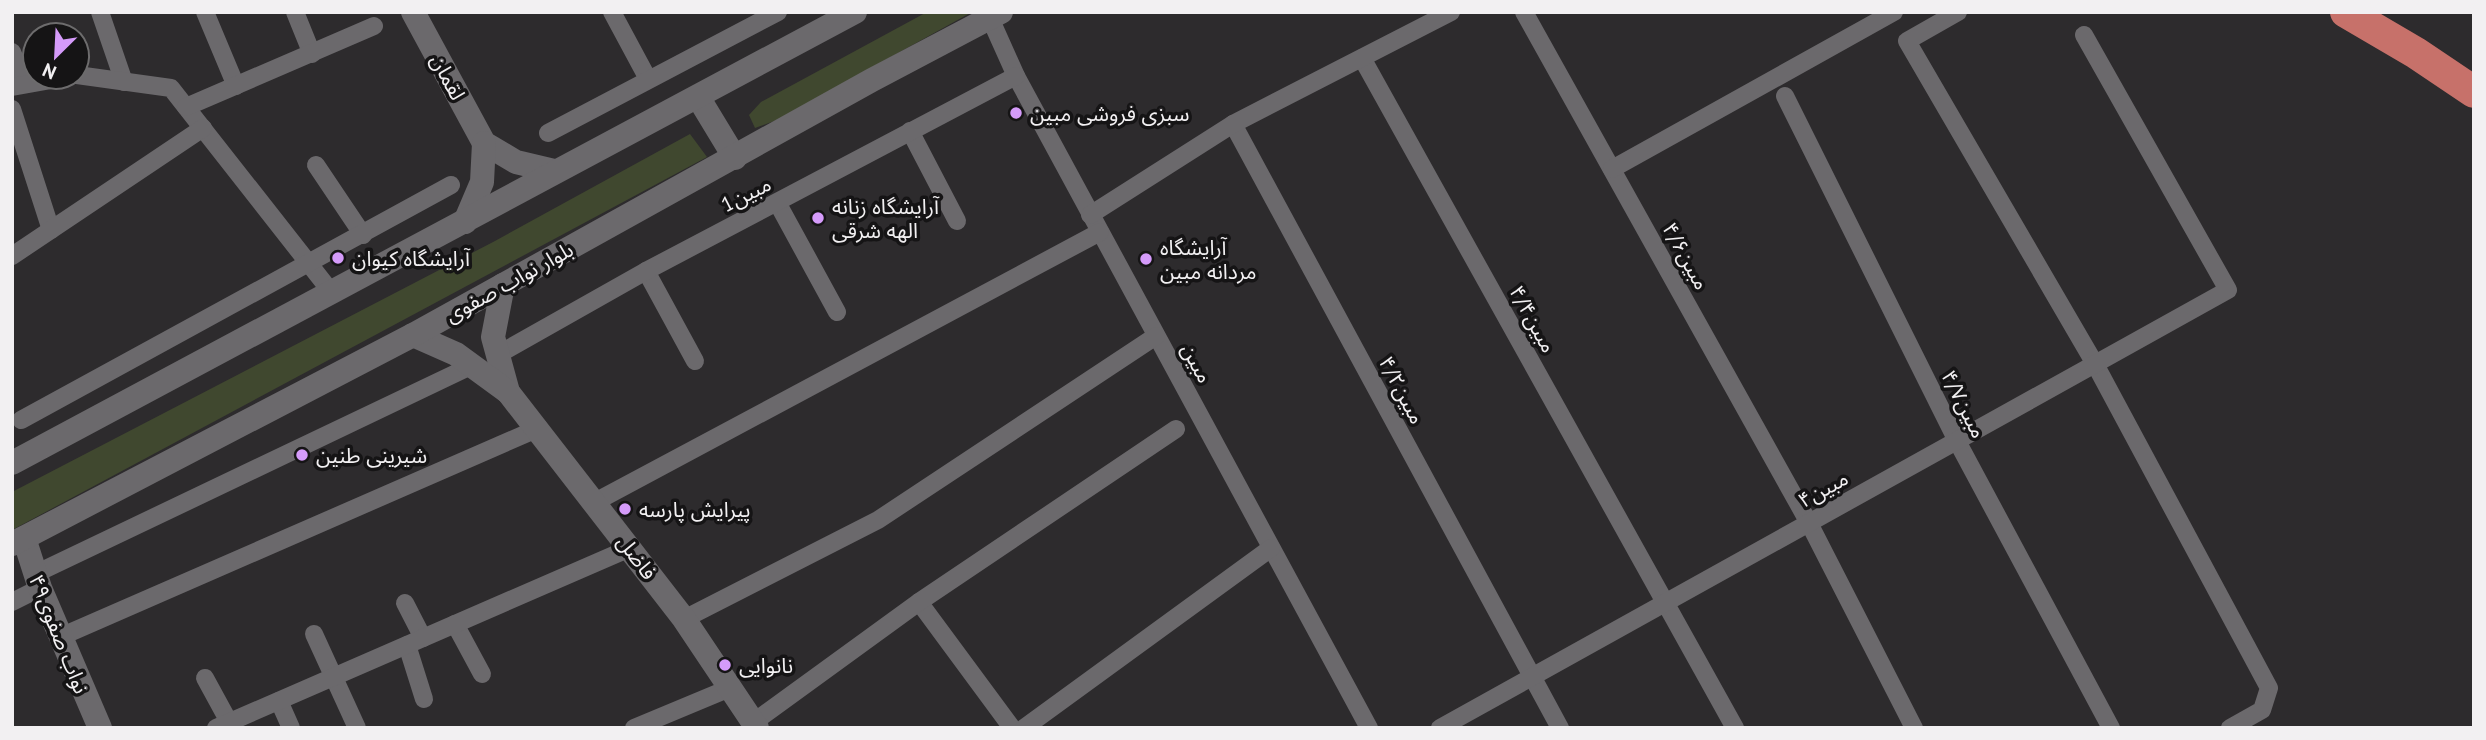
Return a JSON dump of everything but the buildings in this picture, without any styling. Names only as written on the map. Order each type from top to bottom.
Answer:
[{"type":"highway","points":[[2352,16],[2474,92]]},
{"type":"main road","name":"لقمان","points":[[413,12],[484,143]]},
{"type":"main road","points":[[16,458],[332,293],[554,171],[855,12]]},
{"type":"main road","name":"بلوار نواب صفوی","points":[[18,541],[412,335],[872,80],[996,15]]},
{"type":"main road","points":[[698,97],[735,158]]},
{"type":"main road","points":[[465,222],[482,182],[484,143],[516,162],[554,171]]},
{"type":"main road","name":"فاضل","points":[[503,285],[493,337],[508,391]]},
{"type":"main road","name":"فاضل","points":[[412,335],[456,354],[508,391],[684,619],[755,725]]},
{"type":"main road","name":"۴۹نواب صفوی","points":[[18,541],[100,728]]},
{"type":"street","points":[[100,12],[124,82]]},
{"type":"street","points":[[205,12],[236,86]]},
{"type":"street","points":[[295,12],[312,54]]},
{"type":"street","points":[[612,12],[648,79]]},
{"type":"street","points":[[548,132],[778,12]]},
{"type":"street","points":[[1090,215],[1233,124],[1451,12]]},
{"type":"street","name":"۴/۶مبین","points":[[1524,12],[1809,523],[1914,728]]},
{"type":"street","points":[[1612,169],[1894,12]]},
{"type":"street","points":[[1958,12],[1907,41],[2095,364],[2269,688],[2267,702],[2255,722],[2230,728]]},
{"type":"street","name":"مبین","points":[[996,15],[1016,76],[1369,728]]},
{"type":"street","points":[[186,107],[374,26]]},
{"type":"street","name":"۴مبین","points":[[1440,728],[2228,290],[2084,35]]},
{"type":"street","points":[[12,52],[19,86]]},
{"type":"street","name":"۴/۴مبین","points":[[1362,58],[1735,728]]},
{"type":"street","name":"1مبین","points":[[499,354],[646,271],[778,204],[1016,76]]},
{"type":"street","points":[[91,77],[171,88],[332,293]]},
{"type":"street","name":"۴/۷مبین","points":[[1785,96],[1957,441],[2111,728]]},
{"type":"street","points":[[12,109],[16,132],[51,230]]},
{"type":"street","name":"۴/۲مبین","points":[[1233,124],[1560,728]]},
{"type":"street","points":[[12,256],[203,128]]},
{"type":"street","points":[[910,131],[957,221]]},
{"type":"street","points":[[316,165],[363,235]]},
{"type":"street","points":[[21,420],[452,185]]},
{"type":"street","points":[[778,204],[837,312]]},
{"type":"street","points":[[595,502],[1100,232]]},
{"type":"street","points":[[646,271],[695,361]]},
{"type":"street","points":[[684,619],[878,520],[1156,336]]},
{"type":"street","points":[[12,603],[37,581],[472,365]]},
{"type":"street","points":[[60,636],[539,428]]},
{"type":"street","points":[[755,725],[919,602],[1176,429]]},
{"type":"street","points":[[205,678],[222,725],[630,548]]},
{"type":"street","points":[[1024,728],[1271,548]]},
{"type":"street","points":[[919,602],[1012,728]]},
{"type":"street","points":[[405,603],[423,638]]},
{"type":"street","points":[[456,624],[482,674]]},
{"type":"street","points":[[314,634],[357,728]]},
{"type":"street","points":[[407,645],[424,699]]},
{"type":"street","points":[[634,728],[730,688]]},
{"type":"street","points":[[279,701],[291,728]]},
{"type":"green space","points":[[927,12],[972,12],[777,120],[755,128],[749,115],[761,102]]},
{"type":"green space","points":[[690,134],[707,157],[12,530],[12,492],[495,241]]},
{"type":"place","name":"سبزی فروشی مبین","points":[[1016,113]]},
{"type":"place","name":"آرایشگاه زنانه الهه شرقی","points":[[818,218]]},
{"type":"place","name":"آرایشگاه کیوان","points":[[338,258]]},
{"type":"place","name":"آرایشگاه مردانه مبین","points":[[1146,259]]},
{"type":"place","name":"شیرینی طنین","points":[[302,455]]},
{"type":"place","name":"پیرایش پارسه","points":[[625,509]]},
{"type":"place","name":"نانوایی","points":[[725,665]]}]
